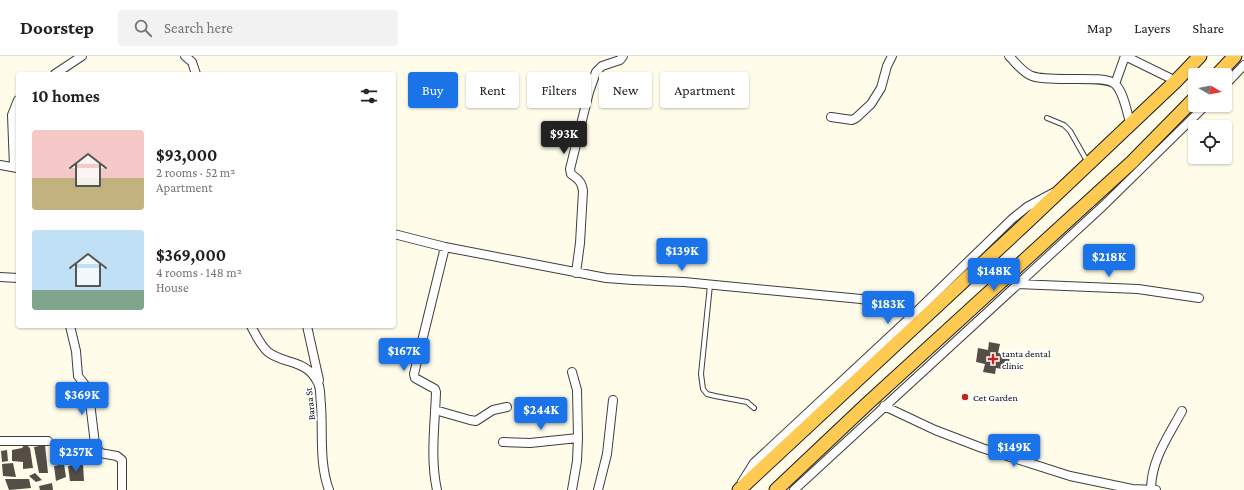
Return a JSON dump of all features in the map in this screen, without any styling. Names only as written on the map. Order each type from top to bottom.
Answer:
[{"type":"highway","points":[[738,490],[1025,224],[1176,81],[1200,56]]},
{"type":"highway","points":[[1224,68],[1235,56]]},
{"type":"highway","points":[[776,490],[867,404],[1132,162],[1188,105]]},
{"type":"street","points":[[58,72],[82,56]]},
{"type":"street","points":[[185,56],[192,62],[195,72]]},
{"type":"street","points":[[576,273],[580,243],[583,191],[579,180],[571,174],[570,169],[596,72],[602,66],[620,60],[623,56]]},
{"type":"street","points":[[832,117],[852,120],[871,104],[881,88],[887,66],[892,56]]},
{"type":"street","points":[[1009,56],[1024,71],[1037,78],[1097,80],[1108,81],[1115,84],[1122,96],[1130,125]]},
{"type":"street","points":[[1115,84],[1125,56],[1176,81]]},
{"type":"street","points":[[1232,78],[1244,65]]},
{"type":"street","points":[[0,165],[16,168],[12,115],[16,105]]},
{"type":"street","points":[[794,490],[1103,206],[1199,112]]},
{"type":"street","points":[[738,490],[754,463],[913,315],[1012,219],[1027,208],[1064,187]]},
{"type":"street","points":[[396,235],[445,247],[576,273],[633,280],[710,284],[867,300],[883,303],[913,315]]},
{"type":"street","points":[[437,490],[434,465],[436,392],[435,389],[415,378],[414,374],[445,247]]},
{"type":"street","points":[[0,278],[16,278]]},
{"type":"street","points":[[1017,284],[1138,289],[1199,298]]},
{"type":"street","points":[[70,328],[76,351],[78,376],[85,385],[89,394],[95,444],[100,453],[117,456],[122,460],[122,490]]},
{"type":"street","name":"Baraa St","points":[[252,328],[266,350],[276,356],[308,369],[319,385],[325,481],[329,490]]},
{"type":"street","points":[[307,328],[319,385]]},
{"type":"street","points":[[572,372],[577,390],[578,438],[577,461],[572,490]]},
{"type":"street","points":[[598,490],[607,454],[613,400]]},
{"type":"street","points":[[884,406],[935,430],[982,448],[1070,476],[1132,489],[1156,490]]},
{"type":"street","points":[[435,410],[476,421],[493,410],[507,407]]},
{"type":"street","points":[[1151,490],[1152,470],[1182,412]]},
{"type":"street","points":[[503,442],[530,443],[578,438]]},
{"type":"street","points":[[0,440],[48,442]]},
{"type":"lane","points":[[1047,118],[1064,125],[1070,131],[1088,164]]},
{"type":"lane","points":[[710,284],[701,374],[703,389],[707,394],[747,402],[754,408]]},
{"type":"building","name":"tanta dental clinic","points":[[989,342],[1000,344],[998,353],[1010,355],[1008,370],[996,368],[995,374],[983,372],[985,364],[976,362],[978,348],[988,350]]},
{"type":"building","points":[[25,444],[30,448],[33,468],[23,469],[23,462],[12,461],[12,450],[22,448]]},
{"type":"building","points":[[45,445],[48,473],[39,473],[34,447]]},
{"type":"building","points":[[7,450],[8,461],[2,462],[1,451]]},
{"type":"building","points":[[82,450],[89,450],[88,459],[75,461],[73,455],[82,452]]},
{"type":"building","points":[[13,463],[16,477],[3,476],[2,464]]},
{"type":"building","points":[[83,463],[84,481],[70,481],[68,466]]},
{"type":"building","points":[[64,464],[66,477],[56,481],[54,466]]},
{"type":"building","points":[[35,473],[42,480],[36,482],[29,476]]},
{"type":"building","points":[[5,479],[29,479],[31,488],[9,490]]},
{"type":"building","points":[[52,483],[53,490],[40,490],[39,486]]},
{"type":"place","name":"tanta dental clinic","points":[[993,359]]},
{"type":"place","name":"Cet Garden","points":[[965,397]]}]
